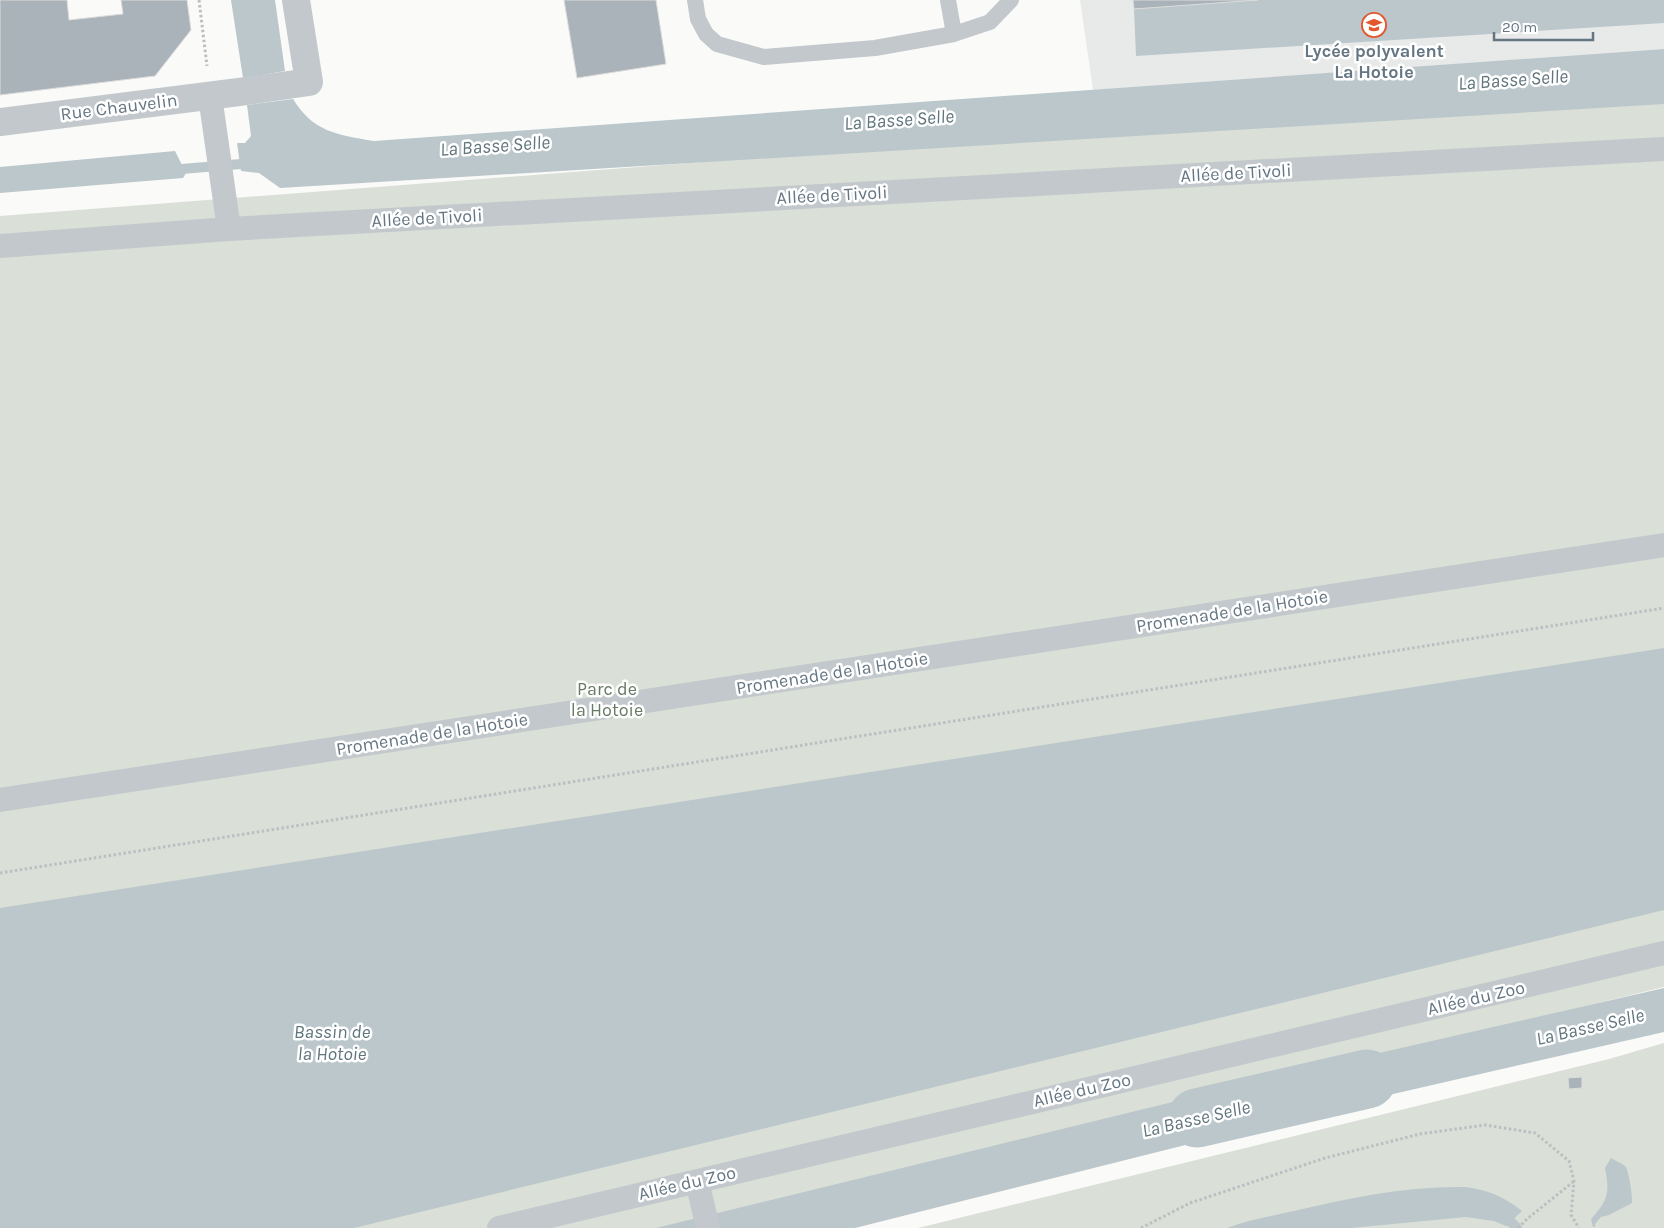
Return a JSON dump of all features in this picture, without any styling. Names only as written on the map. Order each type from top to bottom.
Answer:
[{"type":"street","name":"Rue Chauvelin","points":[[0,122],[309,82],[296,0]]},
{"type":"street","points":[[210,96],[229,229]]},
{"type":"street","name":"Allée de Tivoli","points":[[0,246],[229,229],[1664,149]]},
{"type":"street","name":"Promenade de la Hotoie","points":[[0,800],[1664,545]]},
{"type":"street","name":"Allée du Zoo","points":[[500,1228],[1664,953]]},
{"type":"street","points":[[696,1181],[706,1222]]},
{"type":"lane","points":[[695,0],[698,19],[706,34],[717,44],[764,57],[875,48],[954,34],[990,22],[1011,0]]},
{"type":"lane","points":[[948,0],[954,34]]},
{"type":"path","points":[[199,0],[210,96]]},
{"type":"path","points":[[0,873],[1664,608]]},
{"type":"path","points":[[1141,1228],[1190,1202],[1325,1158],[1420,1134],[1485,1125],[1535,1133],[1569,1161],[1574,1181],[1571,1215],[1579,1228]]},
{"type":"path","points":[[1518,1228],[1574,1181]]},
{"type":"shaded area","name":"Lycée polyvalent La Hotoie","points":[[1080,0],[1664,0],[1664,49],[1093,90]]},
{"type":"green space","name":"Parc de la Hotoie","points":[[1664,88],[1664,987],[669,1228],[0,1228],[0,216]]},
{"type":"green space","points":[[1664,1043],[1664,1228],[918,1228],[1609,1059]]},
{"type":"water","points":[[231,0],[275,0],[285,71],[243,78]]},
{"type":"water","points":[[1258,0],[1664,0],[1664,23],[1136,56],[1134,9]]},
{"type":"water","points":[[1664,49],[1664,104],[280,188],[259,173],[241,171],[237,143],[245,143],[251,136],[247,105],[293,99],[309,119],[318,125],[338,134],[374,141]]},
{"type":"water","points":[[175,151],[186,173],[183,178],[0,193],[0,167]]},
{"type":"water","name":"Bassin de la Hotoie","points":[[1664,648],[1664,910],[354,1228],[0,1228],[0,908]]},
{"type":"water","points":[[1664,988],[1664,1032],[1293,1117],[1283,1075]]},
{"type":"water","points":[[1271,1078],[1281,1121],[855,1228],[656,1228]]},
{"type":"water","points":[[1611,1158],[1624,1165],[1626,1169],[1632,1203],[1601,1217],[1595,1224],[1595,1227],[1593,1227],[1591,1219],[1601,1207],[1606,1196],[1605,1168]]},
{"type":"water","points":[[1464,1187],[1495,1194],[1522,1211],[1506,1226],[1494,1221],[1466,1217],[1351,1228],[1227,1228],[1260,1218],[1357,1197],[1421,1188]]},
{"type":"building","points":[[0,0],[67,0],[69,20],[123,14],[121,0],[187,0],[191,30],[155,76],[0,95]]},
{"type":"building","points":[[564,0],[656,0],[666,64],[577,78]]},
{"type":"building","points":[[1133,0],[1258,0],[1134,9]]},
{"type":"building","points":[[1582,1077],[1582,1088],[1569,1089],[1568,1078]]},
{"type":"waterway","points":[[170,170],[253,163]]},
{"type":"waterway","name":"La Basse Selle","points":[[1197,1118],[1367,1079]]},
{"type":"waterway","points":[[1502,1213],[1517,1228]]},
{"type":"place","name":"Lycée polyvalent La Hotoie","points":[[1374,25]]}]
